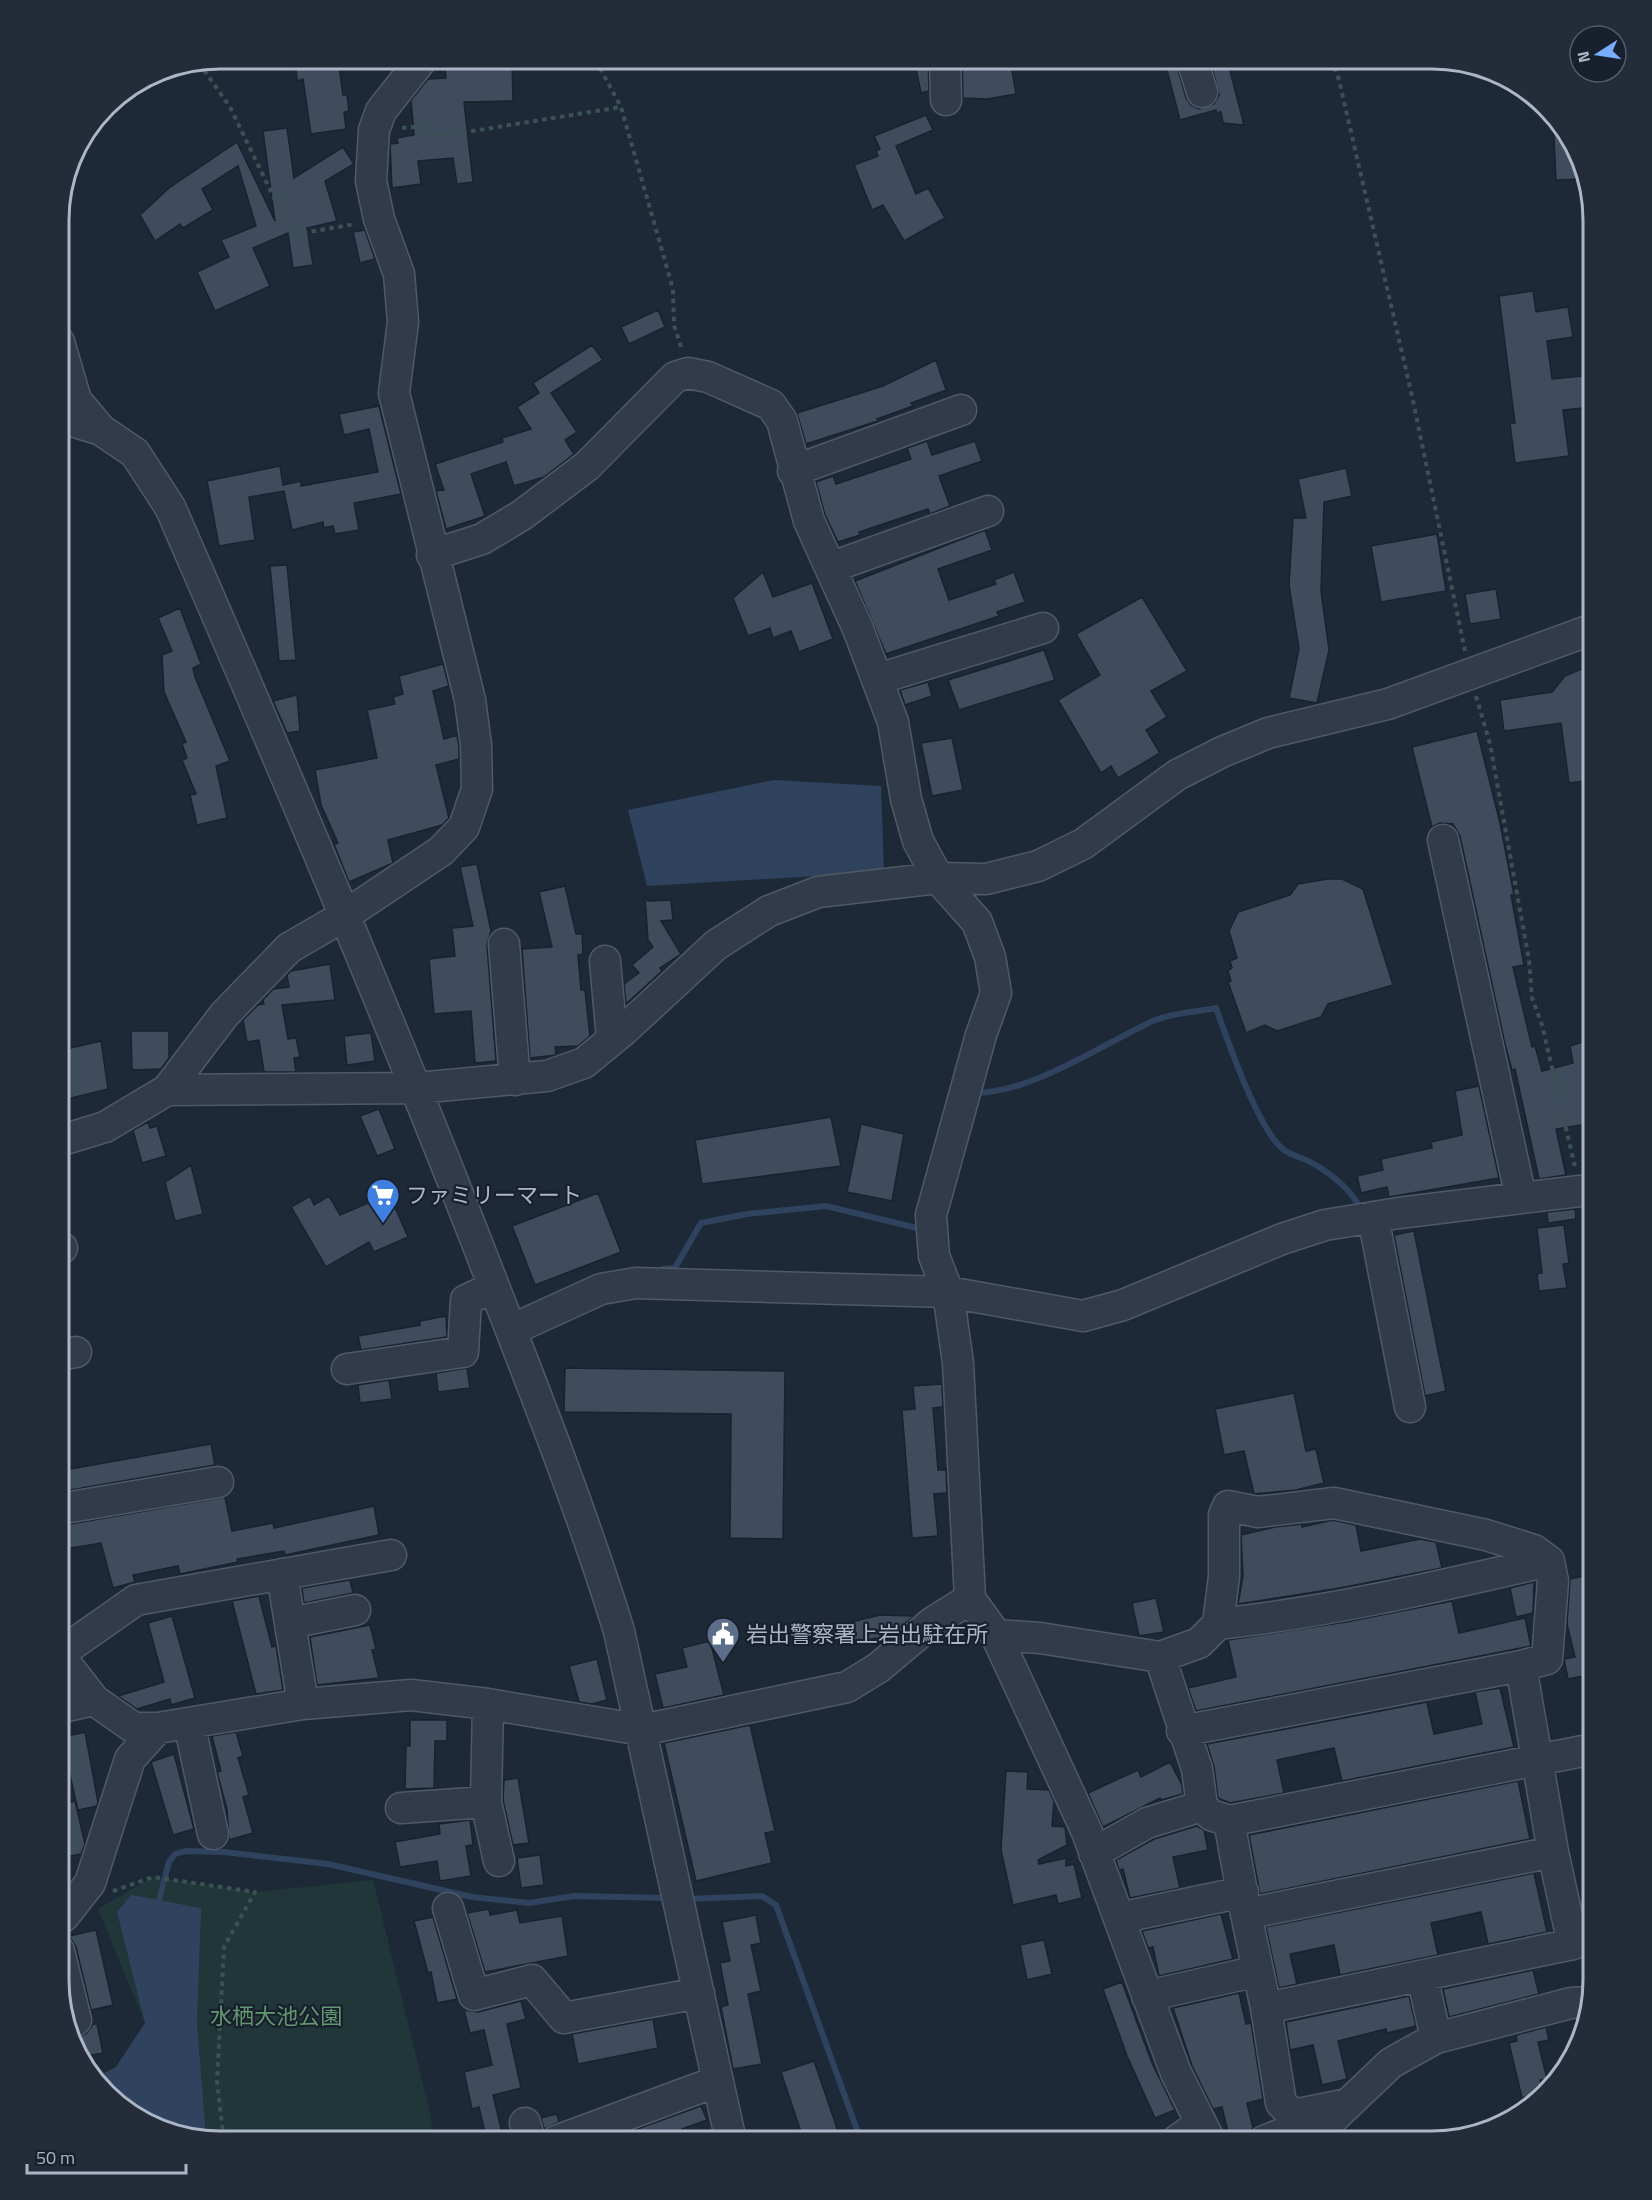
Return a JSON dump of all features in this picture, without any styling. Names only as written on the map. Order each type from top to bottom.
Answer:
[{"type":"street","points":[[69,1138],[105,1127],[167,1090],[224,1014],[289,948],[344,916],[441,851],[464,827],[477,789],[476,745],[470,700],[432,555],[394,393],[403,322],[399,274],[379,219],[371,181],[374,130],[381,111],[413,69]]},
{"type":"street","points":[[945,69],[946,100]]},
{"type":"street","points":[[1195,69],[1202,92]]},
{"type":"street","points":[[432,555],[483,539],[522,515],[587,466],[675,377],[688,373],[708,377],[771,405],[782,422],[793,471],[809,521],[832,567],[893,722],[918,841],[939,878],[976,922],[990,957],[996,993],[981,1035],[931,1215],[934,1256],[948,1292],[958,1363],[970,1599],[996,1635],[1094,1853],[1147,1996],[1193,2131]]},
{"type":"street","points":[[69,376],[76,400],[101,430],[135,453],[170,507],[417,1088],[511,1330],[602,1576],[619,1631],[729,2131]]},
{"type":"street","points":[[793,471],[961,410]]},
{"type":"street","points":[[69,420],[101,430]]},
{"type":"street","points":[[832,567],[988,511]]},
{"type":"street","points":[[878,679],[1043,628]]},
{"type":"street","points":[[167,1090],[417,1088],[548,1076],[584,1063],[716,945],[769,911],[818,892],[939,878],[986,879],[1038,866],[1083,844],[1177,775],[1222,752],[1268,733],[1388,704],[1583,633]]},
{"type":"street","points":[[1443,840],[1521,1198]]},
{"type":"street","points":[[504,944],[514,1080]]},
{"type":"street","points":[[605,961],[612,1038]]},
{"type":"street","points":[[511,1330],[601,1290],[636,1283],[948,1292],[1083,1316],[1123,1305],[1174,1286],[1281,1239],[1325,1225],[1521,1198],[1583,1192]]},
{"type":"street","points":[[1373,1217],[1410,1407]]},
{"type":"street","points":[[347,1370],[464,1352],[466,1300],[494,1287]]},
{"type":"street","points":[[69,1507],[218,1482]]},
{"type":"street","points":[[996,1635],[1040,1638],[1160,1657],[1199,1643],[1218,1624],[1224,1576],[1224,1515],[1228,1506],[1258,1512],[1334,1503],[1486,1535],[1534,1550],[1549,1561],[1553,1581],[1547,1659],[1521,1666],[1182,1731]]},
{"type":"street","points":[[69,1647],[136,1600],[391,1555]]},
{"type":"street","points":[[1218,1624],[1284,1617],[1412,1592],[1549,1561]]},
{"type":"street","points":[[282,1574],[303,1704]]},
{"type":"street","points":[[69,1669],[94,1700],[134,1728],[158,1728],[303,1704],[411,1695],[488,1704],[642,1730],[847,1687],[878,1668],[933,1622],[970,1599]]},
{"type":"street","points":[[290,1623],[355,1610]]},
{"type":"street","points":[[1160,1657],[1182,1731],[1197,1769],[1203,1806],[1211,1815],[1230,1821],[1583,1751]]},
{"type":"street","points":[[1266,2008],[1573,1944],[1553,1852],[1521,1666]]},
{"type":"street","points":[[69,1706],[94,1700]]},
{"type":"street","points":[[488,1704],[486,1802],[499,1861]]},
{"type":"street","points":[[189,1723],[213,1834]]},
{"type":"street","points":[[69,1907],[90,1883],[130,1759],[158,1728]]},
{"type":"street","points":[[401,1808],[486,1802]]},
{"type":"street","points":[[1094,1853],[1147,1823],[1203,1806]]},
{"type":"street","points":[[1230,1821],[1266,2008],[1281,2103],[1293,2115],[1348,2104]]},
{"type":"street","points":[[1119,1918],[1245,1903],[1553,1852]]},
{"type":"street","points":[[448,1908],[474,1995],[532,1980],[564,2018],[699,1993]]},
{"type":"street","points":[[1147,1996],[1258,1971]]},
{"type":"street","points":[[1422,1976],[1436,2038]]},
{"type":"street","points":[[70,1996],[74,2020]]},
{"type":"street","points":[[1289,2131],[1328,2123],[1391,2063],[1436,2038],[1571,2003],[1581,2002]]},
{"type":"street","points":[[585,2131],[718,2081]]},
{"type":"path","points":[[601,69],[621,107],[673,289],[675,325],[688,373]]},
{"type":"path","points":[[1335,69],[1412,396],[1470,675],[1490,744],[1529,960],[1532,998],[1542,1025],[1583,1177]]},
{"type":"path","points":[[204,70],[230,107],[291,236],[379,219]]},
{"type":"path","points":[[374,130],[423,126],[442,136],[621,107]]},
{"type":"path","points":[[69,1909],[153,1877],[255,1892],[224,1947],[217,2082],[223,2131]]},
{"type":"green space","name":"水栖大池公園","points":[[153,1877],[255,1892],[373,1880],[431,2117],[432,2131],[201,2130],[172,2123],[136,2105],[103,2074],[116,2067],[145,2023],[98,1909]]},
{"type":"water","points":[[774,780],[881,786],[884,872],[647,886],[628,810]]},
{"type":"water","points":[[131,1895],[201,1908],[197,2023],[205,2130],[172,2123],[153,2115],[121,2093],[103,2074],[116,2067],[145,2023],[117,1912]]},
{"type":"building","points":[[296,69],[339,69],[343,95],[347,95],[349,111],[344,112],[346,129],[311,134],[303,79],[297,81]]},
{"type":"building","points":[[445,69],[512,69],[513,101],[464,102],[473,182],[457,184],[453,158],[418,161],[421,184],[392,188],[390,144],[398,143],[397,138],[414,135],[411,100],[428,79],[446,78]]},
{"type":"building","points":[[916,69],[928,69],[929,91],[921,93]]},
{"type":"building","points":[[962,69],[1012,69],[1016,94],[987,99],[963,98]]},
{"type":"building","points":[[1167,69],[1178,69],[1186,98],[1191,105],[1199,109],[1214,104],[1219,95],[1212,69],[1230,69],[1244,125],[1223,123],[1221,112],[1216,113],[1216,110],[1180,120]]},
{"type":"building","points":[[926,115],[933,130],[896,146],[916,194],[928,188],[945,218],[904,241],[883,205],[872,210],[854,165],[878,156],[876,151],[880,149],[874,136]]},
{"type":"building","points":[[287,128],[294,178],[343,147],[354,164],[325,181],[337,221],[307,228],[313,265],[293,268],[288,233],[253,248],[270,286],[215,311],[197,272],[229,257],[221,240],[256,226],[238,166],[202,189],[213,210],[183,228],[180,224],[155,241],[140,215],[169,188],[237,142],[275,221],[263,131]]},
{"type":"building","points":[[1554,131],[1567,153],[1577,179],[1556,180]]},
{"type":"building","points":[[365,230],[375,259],[360,263],[353,232]]},
{"type":"building","points":[[1533,291],[1536,312],[1568,307],[1573,337],[1547,341],[1552,379],[1583,376],[1583,408],[1563,410],[1569,456],[1515,463],[1510,423],[1515,423],[1499,296]]},
{"type":"building","points":[[658,310],[665,327],[629,344],[621,327]]},
{"type":"building","points":[[592,345],[603,360],[551,393],[577,432],[565,440],[574,454],[544,477],[514,486],[506,462],[471,474],[485,516],[446,529],[436,491],[444,490],[435,464],[503,442],[502,438],[531,429],[517,407],[539,393],[533,383]]},
{"type":"building","points":[[936,360],[946,390],[911,403],[913,406],[877,419],[878,421],[806,444],[797,413],[883,386]]},
{"type":"building","points":[[379,406],[401,494],[354,503],[359,530],[335,534],[333,526],[324,528],[323,522],[292,530],[284,491],[249,497],[255,540],[219,546],[207,481],[280,466],[283,485],[301,481],[301,486],[378,472],[369,429],[344,435],[339,414]]},
{"type":"building","points":[[927,441],[932,455],[975,441],[982,461],[939,476],[950,506],[930,514],[928,509],[859,532],[860,535],[838,542],[825,515],[816,482],[833,476],[836,484],[911,459],[907,448]]},
{"type":"building","points":[[1346,468],[1352,496],[1324,502],[1321,591],[1329,650],[1317,703],[1289,698],[1299,649],[1289,585],[1293,518],[1306,518],[1298,479]]},
{"type":"building","points":[[985,530],[992,550],[938,569],[949,600],[996,584],[994,580],[1014,572],[1025,602],[997,612],[999,616],[886,654],[855,581]]},
{"type":"building","points":[[1437,534],[1446,591],[1381,602],[1371,546]]},
{"type":"building","points":[[287,565],[296,660],[279,661],[270,566]]},
{"type":"building","points":[[763,572],[773,597],[812,583],[833,639],[799,652],[791,631],[773,638],[770,628],[748,636],[733,598]]},
{"type":"building","points":[[1496,589],[1501,619],[1470,624],[1465,594]]},
{"type":"building","points":[[1142,597],[1187,671],[1151,691],[1167,717],[1146,730],[1160,753],[1118,778],[1111,766],[1101,773],[1058,700],[1100,675],[1076,634]]},
{"type":"building","points":[[180,608],[201,664],[193,668],[195,677],[230,761],[216,766],[227,818],[197,825],[190,795],[196,794],[182,760],[187,758],[182,744],[186,742],[164,692],[162,655],[172,651],[158,618]]},
{"type":"building","points":[[1044,650],[1055,680],[959,710],[948,680]]},
{"type":"building","points":[[443,664],[449,686],[433,691],[444,739],[457,735],[459,746],[459,759],[436,765],[449,818],[442,825],[388,840],[393,863],[349,882],[334,844],[338,843],[321,805],[315,770],[377,758],[367,710],[395,704],[393,697],[403,694],[399,676]]},
{"type":"building","points":[[1581,669],[1583,670],[1583,781],[1569,783],[1561,723],[1504,731],[1500,700],[1552,692],[1565,676]]},
{"type":"building","points":[[928,682],[932,696],[905,705],[900,690]]},
{"type":"building","points":[[297,695],[300,731],[287,733],[273,701]]},
{"type":"building","points":[[1477,731],[1500,823],[1514,895],[1511,895],[1524,965],[1513,967],[1532,1047],[1535,1046],[1542,1071],[1573,1063],[1570,1046],[1583,1042],[1583,1125],[1556,1129],[1566,1175],[1539,1179],[1515,1069],[1512,1070],[1505,1044],[1460,836],[1453,824],[1440,823],[1432,827],[1412,747]]},
{"type":"building","points":[[952,738],[963,790],[932,796],[921,743]]},
{"type":"building","points":[[477,864],[491,931],[487,945],[496,1061],[475,1063],[471,1011],[434,1014],[429,959],[455,956],[452,928],[473,926],[460,867]]},
{"type":"building","points":[[1342,879],[1363,889],[1393,985],[1328,1004],[1321,1017],[1277,1031],[1265,1025],[1246,1033],[1228,982],[1231,981],[1228,971],[1232,968],[1230,961],[1237,958],[1229,931],[1238,912],[1290,895],[1298,884]]},
{"type":"building","points":[[565,886],[576,934],[582,934],[583,954],[578,955],[581,990],[585,990],[590,1036],[578,1046],[555,1047],[556,1055],[530,1058],[522,949],[552,947],[539,892]]},
{"type":"building","points":[[645,896],[648,901],[671,900],[673,920],[661,921],[681,954],[660,968],[662,971],[626,1004],[624,984],[639,973],[632,965],[653,947],[648,940]]},
{"type":"building","points":[[330,964],[335,1000],[282,1005],[288,1039],[296,1038],[300,1057],[294,1058],[296,1072],[264,1072],[259,1040],[247,1042],[243,1020],[258,1005],[264,1004],[263,1000],[273,989],[289,987],[287,975],[291,971]]},
{"type":"building","points":[[131,1031],[169,1031],[169,1058],[161,1069],[132,1070]]},
{"type":"building","points":[[371,1033],[375,1061],[347,1065],[344,1036]]},
{"type":"building","points":[[101,1041],[108,1089],[69,1099],[69,1048]]},
{"type":"building","points":[[1479,1086],[1499,1178],[1389,1197],[1387,1187],[1361,1193],[1357,1176],[1383,1170],[1381,1159],[1432,1148],[1431,1142],[1462,1135],[1455,1091]]},
{"type":"building","points":[[379,1109],[395,1149],[377,1156],[360,1116]]},
{"type":"building","points":[[831,1117],[841,1166],[702,1184],[695,1140]]},
{"type":"building","points":[[148,1122],[150,1128],[157,1126],[166,1156],[142,1163],[133,1130]]},
{"type":"building","points":[[861,1124],[904,1134],[892,1201],[847,1192]]},
{"type":"building","points":[[191,1165],[203,1214],[175,1221],[165,1182]]},
{"type":"building","points":[[598,1193],[621,1252],[535,1285],[512,1226]]},
{"type":"building","points":[[389,1194],[408,1237],[374,1252],[369,1242],[326,1267],[291,1207],[310,1196],[314,1205],[329,1196],[340,1215]]},
{"type":"building","points":[[1575,1209],[1576,1219],[1548,1223],[1547,1212]]},
{"type":"building","points":[[1564,1225],[1569,1263],[1563,1264],[1567,1288],[1539,1291],[1537,1274],[1542,1273],[1537,1228]]},
{"type":"building","points":[[1414,1231],[1446,1391],[1425,1396],[1394,1235]]},
{"type":"building","points":[[446,1316],[447,1337],[361,1350],[358,1336],[420,1325],[420,1321]]},
{"type":"building","points":[[467,1368],[470,1388],[438,1392],[436,1373]]},
{"type":"building","points":[[565,1368],[785,1371],[783,1539],[730,1538],[731,1414],[564,1412]]},
{"type":"building","points":[[389,1380],[392,1399],[360,1403],[358,1385]]},
{"type":"building","points":[[942,1384],[943,1407],[933,1408],[938,1470],[946,1470],[947,1493],[934,1494],[938,1536],[912,1538],[902,1410],[915,1409],[913,1386]]},
{"type":"building","points":[[1294,1393],[1306,1451],[1316,1449],[1324,1483],[1296,1490],[1254,1494],[1244,1451],[1224,1455],[1215,1409]]},
{"type":"building","points":[[211,1444],[215,1465],[69,1490],[69,1469]]},
{"type":"building","points":[[225,1497],[232,1531],[273,1523],[274,1528],[374,1506],[379,1535],[285,1555],[284,1551],[237,1559],[238,1562],[180,1574],[178,1566],[133,1575],[135,1582],[113,1588],[101,1543],[69,1548],[69,1524]]},
{"type":"building","points":[[1333,1520],[1356,1525],[1361,1551],[1420,1539],[1436,1542],[1442,1568],[1340,1588],[1238,1604],[1243,1576],[1241,1535],[1275,1527],[1302,1524],[1302,1527]]},
{"type":"building","points":[[1583,1576],[1583,1676],[1568,1679],[1564,1659],[1575,1657],[1567,1624],[1570,1579]]},
{"type":"building","points":[[350,1580],[353,1593],[304,1603],[302,1588]]},
{"type":"building","points":[[1534,1582],[1533,1613],[1516,1617],[1510,1588]]},
{"type":"building","points":[[259,1596],[272,1647],[276,1646],[283,1690],[256,1694],[232,1601]]},
{"type":"building","points":[[1156,1598],[1164,1632],[1139,1636],[1132,1603]]},
{"type":"building","points":[[1452,1601],[1459,1633],[1525,1618],[1531,1646],[1196,1711],[1188,1688],[1236,1677],[1228,1640],[1346,1622]]},
{"type":"building","points":[[880,1615],[914,1616],[877,1646],[876,1638],[855,1643],[851,1622]]},
{"type":"building","points":[[172,1616],[195,1698],[171,1705],[170,1699],[137,1709],[118,1696],[164,1682],[148,1623]]},
{"type":"building","points":[[370,1625],[376,1649],[372,1650],[379,1678],[317,1685],[310,1637]]},
{"type":"building","points":[[710,1641],[724,1695],[663,1708],[655,1674],[687,1667],[682,1648]]},
{"type":"building","points":[[597,1659],[607,1700],[592,1704],[579,1702],[569,1666]]},
{"type":"building","points":[[1500,1688],[1514,1747],[1342,1781],[1334,1748],[1277,1760],[1284,1793],[1230,1803],[1218,1798],[1214,1767],[1207,1744],[1427,1702],[1434,1734],[1482,1724],[1475,1692]]},
{"type":"building","points":[[410,1720],[447,1720],[447,1741],[435,1741],[434,1788],[405,1789],[406,1746],[410,1746]]},
{"type":"building","points":[[750,1725],[775,1831],[765,1833],[772,1863],[696,1881],[664,1743]]},
{"type":"building","points":[[85,1732],[97,1806],[78,1810],[69,1771],[69,1736]]},
{"type":"building","points":[[236,1732],[243,1756],[238,1758],[249,1795],[243,1797],[253,1833],[229,1840],[227,1809],[217,1772],[221,1771],[212,1736]]},
{"type":"building","points":[[174,1754],[194,1829],[173,1835],[151,1762]]},
{"type":"building","points":[[1170,1762],[1182,1785],[1183,1794],[1161,1800],[1160,1798],[1103,1827],[1088,1793],[1138,1770],[1141,1777]]},
{"type":"building","points":[[1006,1771],[1028,1772],[1027,1789],[1049,1790],[1054,1801],[1052,1826],[1065,1827],[1067,1845],[1038,1860],[1039,1864],[1066,1858],[1066,1866],[1074,1864],[1082,1898],[1058,1904],[1056,1895],[1013,1905],[1001,1850]]},
{"type":"building","points":[[518,1778],[529,1843],[513,1845],[503,1800],[504,1780]]},
{"type":"building","points":[[1518,1781],[1530,1839],[1260,1894],[1249,1835]]},
{"type":"building","points":[[75,1801],[85,1844],[81,1854],[69,1856],[69,1802]]},
{"type":"building","points":[[470,1820],[473,1845],[466,1846],[471,1876],[440,1881],[437,1861],[400,1867],[395,1842],[440,1834],[439,1824]]},
{"type":"building","points":[[1197,1826],[1204,1830],[1208,1850],[1173,1857],[1180,1888],[1130,1898],[1123,1869],[1119,1870],[1116,1860],[1154,1839]]},
{"type":"building","points":[[540,1855],[544,1885],[521,1888],[517,1858]]},
{"type":"building","points":[[1534,1873],[1547,1932],[1488,1944],[1481,1912],[1431,1923],[1438,1955],[1340,1975],[1334,1945],[1290,1954],[1297,1984],[1279,1988],[1266,1927]]},
{"type":"building","points":[[489,1909],[490,1915],[517,1910],[520,1923],[562,1916],[568,1956],[485,1972],[467,1913]]},
{"type":"building","points":[[1221,1914],[1233,1959],[1159,1976],[1153,1947],[1148,1948],[1142,1931]]},
{"type":"building","points":[[756,1915],[761,1943],[751,1945],[761,1991],[748,1994],[762,2064],[733,2069],[721,2007],[728,2005],[720,1963],[730,1961],[722,1922]]},
{"type":"building","points":[[433,1917],[457,1999],[437,2003],[431,1972],[428,1973],[414,1921]]},
{"type":"building","points":[[96,1930],[113,2005],[91,2010],[76,1947],[69,1936]]},
{"type":"building","points":[[1044,1940],[1052,1974],[1027,1980],[1020,1945]]},
{"type":"building","points":[[1533,1970],[1539,1994],[1449,2017],[1443,1989]]},
{"type":"building","points":[[1122,1982],[1152,2063],[1175,2110],[1155,2118],[1127,2056],[1103,1989]]},
{"type":"building","points":[[1239,1993],[1246,2024],[1251,2023],[1263,2099],[1247,2103],[1253,2128],[1251,2131],[1228,2131],[1222,2107],[1213,2109],[1192,2066],[1173,2008]]},
{"type":"building","points":[[1409,1996],[1416,2026],[1387,2033],[1386,2029],[1338,2041],[1347,2079],[1322,2085],[1313,2045],[1290,2050],[1286,2022]]},
{"type":"building","points":[[521,2001],[526,2019],[507,2024],[521,2088],[493,2095],[502,2131],[485,2131],[479,2107],[472,2109],[464,2072],[492,2065],[484,2030],[470,2033],[464,2010],[478,2012]]},
{"type":"building","points":[[653,2019],[658,2048],[578,2064],[572,2034]]},
{"type":"building","points":[[93,2024],[97,2024],[103,2053],[90,2055],[80,2036],[87,2033]]},
{"type":"building","points":[[1546,2027],[1549,2040],[1538,2042],[1547,2077],[1540,2080],[1541,2083],[1531,2093],[1522,2098],[1509,2043],[1517,2041],[1516,2035]]},
{"type":"building","points":[[814,2061],[838,2131],[801,2131],[781,2072]]},
{"type":"building","points":[[701,2106],[707,2120],[682,2129],[683,2131],[632,2131]]},
{"type":"building","points":[[557,2114],[559,2122],[544,2129],[541,2118]]},
{"type":"waterway","points":[[974,1093],[996,1091],[1042,1077],[1160,1018],[1216,1008],[1254,1105],[1274,1140],[1284,1150],[1314,1164],[1334,1177],[1346,1188],[1360,1207]]},
{"type":"waterway","points":[[663,1269],[675,1268],[701,1223],[747,1214],[826,1206],[917,1228],[918,1223]]},
{"type":"waterway","points":[[159,1900],[169,1862],[175,1854],[185,1851],[224,1852],[328,1864],[472,1897],[529,1903],[574,1896],[668,1898]]},
{"type":"waterway","points":[[687,1899],[762,1896],[776,1905],[857,2131]]},
{"type":"place","name":"ファミリーマート","points":[[383,1224]]},
{"type":"place","name":"岩出警察署上岩出駐在所","points":[[723,1663]]}]
